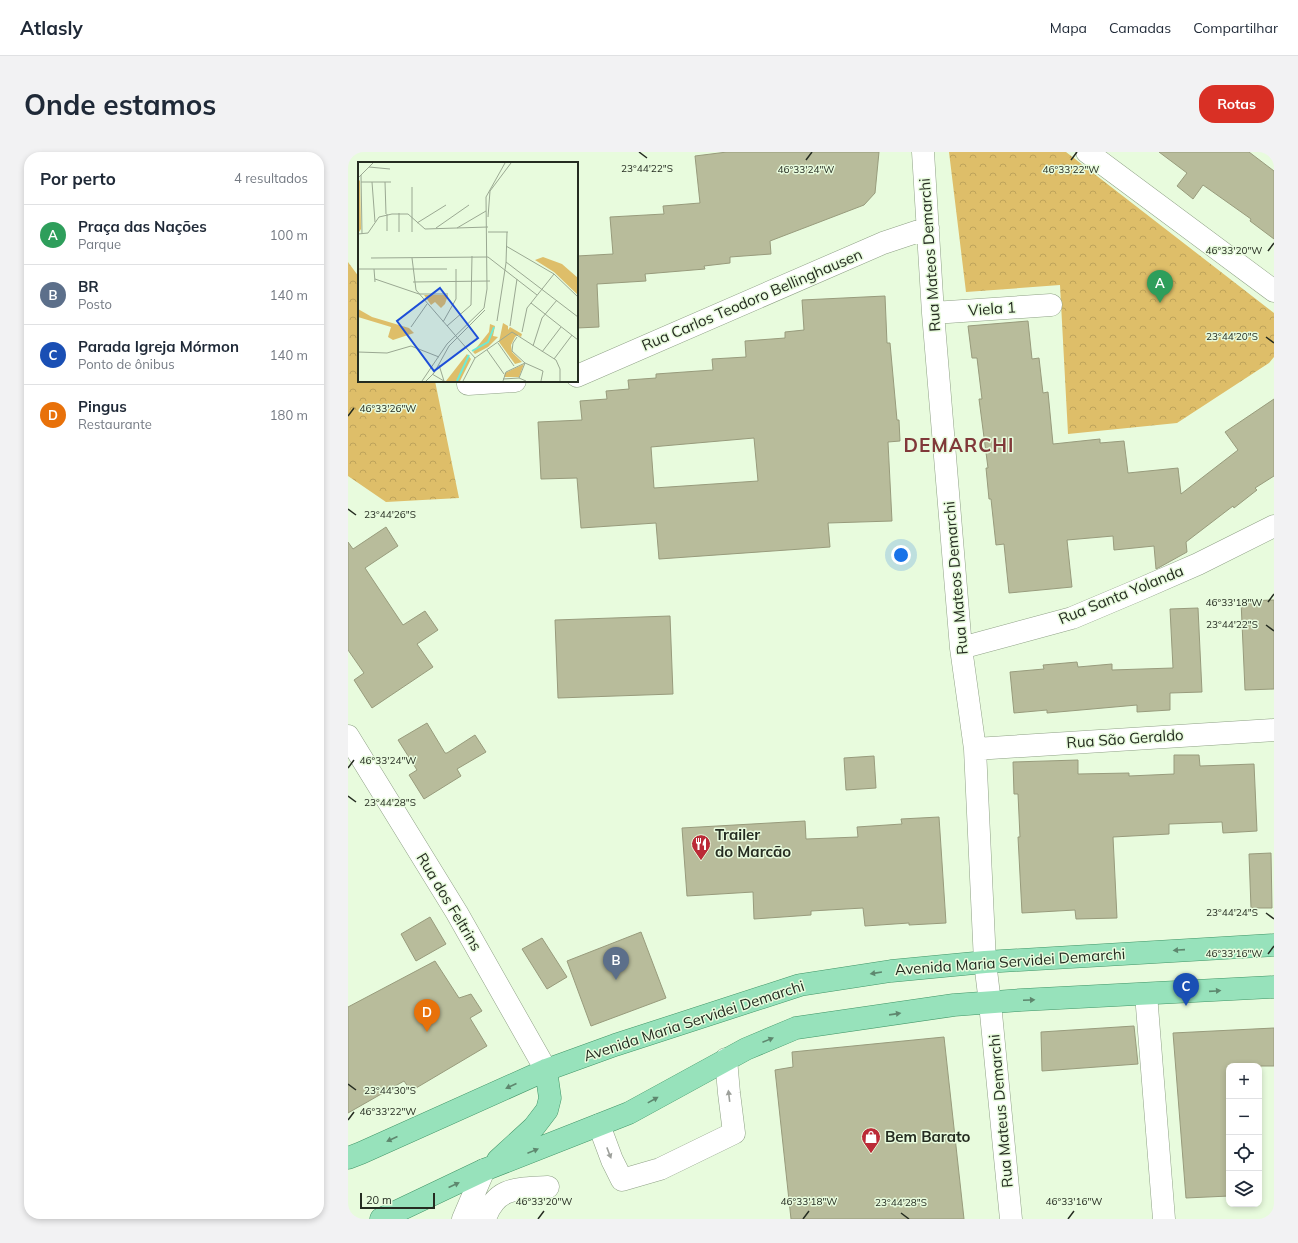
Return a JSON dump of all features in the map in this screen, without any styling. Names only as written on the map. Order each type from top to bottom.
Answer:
[{"type":"main road","name":"Avenida Maria Servidei Demarchi","points":[[354,1156],[546,1070],[622,1043],[800,984],[892,971],[985,962],[1274,945]]},
{"type":"main road","points":[[381,1219],[484,1170],[629,1113],[726,1059],[796,1028],[954,1006],[1021,1000],[1274,987]]},
{"type":"main road","points":[[484,1170],[507,1152],[534,1127],[547,1110],[550,1098],[546,1070]]},
{"type":"main road","points":[[348,1173],[354,1156]]},
{"type":"street","name":"Rua Mateos Demarchi","points":[[923,152],[933,313],[961,648],[976,748],[985,962],[990,1003]]},
{"type":"street","points":[[1087,152],[1274,290]]},
{"type":"street","name":"Rua Carlos Teodoro Bellinghausen","points":[[578,376],[876,246],[928,228]]},
{"type":"street","name":"Viela 1","points":[[933,313],[1051,305]]},
{"type":"street","points":[[468,384],[499,382]]},
{"type":"street","name":"Rua Santa Yolanda","points":[[961,648],[1072,618],[1191,567],[1274,526]]},
{"type":"street","name":"Rua São Geraldo","points":[[976,748],[1274,730]]},
{"type":"street","name":"Rua dos Feltrins","points":[[348,736],[457,913],[546,1070]]},
{"type":"street","points":[[1146,994],[1164,1219]]},
{"type":"street","name":"Rua Mateus Demarchi","points":[[990,1003],[1011,1219]]},
{"type":"street","points":[[599,1125],[612,1160],[622,1180],[660,1169],[734,1133],[726,1059]]},
{"type":"street","points":[[463,1219],[484,1170]]},
{"type":"street","points":[[485,1219],[494,1201],[514,1189],[548,1187]]},
{"type":"green space","points":[[949,152],[1066,152],[1274,313],[1274,357],[1269,363],[1177,423],[1068,434],[1060,285],[966,292]]},
{"type":"green space","points":[[348,262],[358,276],[358,382],[435,382],[459,498],[386,502],[348,476]]},
{"type":"building","points":[[727,152],[879,152],[875,193],[864,205],[770,241],[771,254],[730,257],[730,263],[704,266],[705,269],[645,274],[646,281],[597,284],[599,327],[578,328],[578,256],[613,254],[610,217],[664,214],[663,206],[700,203],[695,156]]},
{"type":"building","points":[[1159,152],[1249,152],[1274,171],[1274,239],[1250,221],[1251,219],[1203,185],[1193,199],[1177,186],[1187,173]]},
{"type":"building","points":[[885,296],[887,343],[890,343],[900,441],[888,442],[892,521],[828,523],[830,547],[659,559],[656,523],[581,528],[577,478],[541,479],[538,422],[582,420],[580,401],[607,399],[606,391],[629,389],[628,380],[656,378],[656,374],[713,370],[712,359],[746,357],[745,341],[785,338],[785,332],[804,330],[802,300]],"holes":[[[754,438],[758,481],[654,488],[651,447]]]},
{"type":"building","points":[[1028,321],[1032,359],[1039,358],[1043,393],[1048,392],[1053,444],[1100,439],[1100,443],[1124,441],[1128,473],[1178,468],[1181,494],[1238,450],[1225,432],[1274,399],[1274,476],[1255,488],[1257,490],[1234,508],[1233,506],[1186,542],[1187,552],[1156,569],[1154,546],[1114,550],[1113,536],[1067,540],[1072,587],[1009,593],[1004,544],[996,545],[991,499],[989,499],[986,468],[988,468],[979,399],[982,399],[977,358],[972,358],[968,326]]},
{"type":"building","points":[[386,527],[398,546],[365,568],[403,625],[425,611],[438,630],[417,644],[433,667],[372,708],[354,680],[364,673],[348,650],[348,542],[353,549]]},
{"type":"building","points":[[1274,600],[1274,689],[1245,690],[1241,601]]},
{"type":"building","points":[[1198,608],[1202,692],[1170,693],[1170,710],[1137,712],[1137,705],[1047,713],[1047,710],[1014,713],[1010,672],[1044,669],[1043,665],[1077,662],[1078,667],[1112,664],[1112,670],[1173,668],[1170,609]]},
{"type":"building","points":[[670,616],[673,694],[558,698],[555,620]]},
{"type":"building","points":[[427,723],[445,753],[475,735],[486,752],[457,769],[461,776],[424,799],[409,775],[417,770],[398,740]]},
{"type":"building","points":[[1174,755],[1199,755],[1200,766],[1254,764],[1257,831],[1223,833],[1222,822],[1169,824],[1169,834],[1113,837],[1117,918],[1076,919],[1075,910],[1022,913],[1018,837],[1020,837],[1018,794],[1014,794],[1013,762],[1078,760],[1078,774],[1129,773],[1129,776],[1174,774]]},
{"type":"building","points":[[874,756],[876,788],[846,790],[844,758]]},
{"type":"building","points":[[939,817],[946,923],[909,925],[909,923],[865,926],[863,908],[811,911],[811,915],[754,919],[753,892],[687,896],[682,828],[805,821],[806,839],[858,837],[857,827],[902,824],[901,819]]},
{"type":"building","points":[[1271,853],[1272,908],[1251,908],[1249,854]]},
{"type":"building","points":[[430,917],[446,944],[416,961],[401,934]]},
{"type":"building","points":[[641,932],[666,998],[591,1026],[567,961]]},
{"type":"building","points":[[542,938],[567,977],[547,989],[522,949]]},
{"type":"building","points":[[435,961],[459,998],[471,994],[482,1011],[470,1018],[487,1046],[411,1091],[404,1081],[348,1113],[348,1007]]},
{"type":"building","points":[[1134,1026],[1138,1064],[1042,1071],[1041,1032]]},
{"type":"building","points":[[1274,1028],[1274,1066],[1262,1066],[1262,1063],[1226,1063],[1226,1196],[1186,1198],[1173,1033]]},
{"type":"building","name":"Bem Barato","points":[[944,1037],[964,1219],[791,1219],[775,1070],[793,1067],[792,1052]]},
{"type":"place","name":"Praça das Nações","points":[[1160,303]]},
{"type":"place","name":"Trailer do Marcão","points":[[701,861]]},
{"type":"place","name":"BR","points":[[616,980]]},
{"type":"place","name":"Parada Igreja Mórmon","points":[[1186,1006]]},
{"type":"place","name":"Pingus","points":[[427,1032]]},
{"type":"place","name":"Bem Barato","points":[[871,1154]]},
{"type":"district","name":"DEMARCHI","points":[[959,445]]}]
